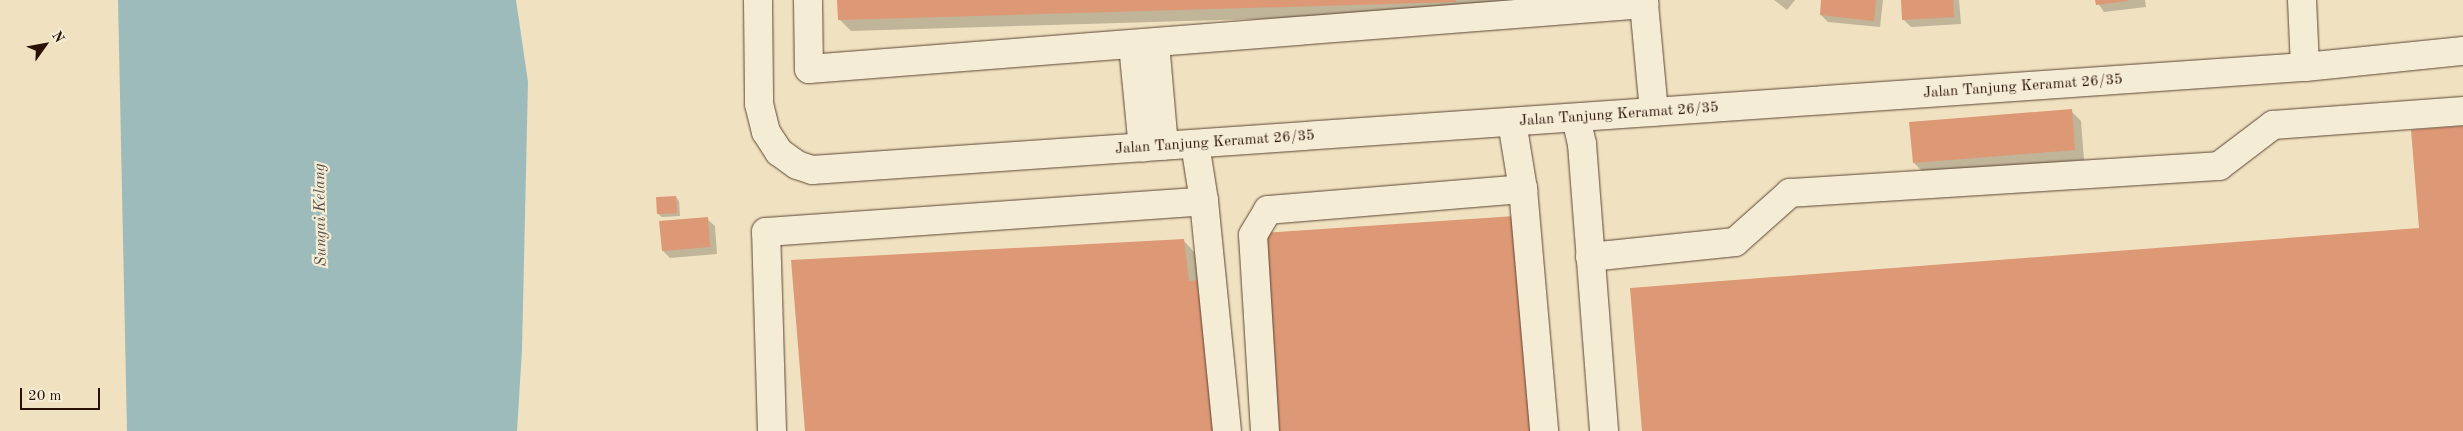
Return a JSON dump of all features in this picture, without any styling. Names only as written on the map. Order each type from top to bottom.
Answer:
[{"type":"street","name":"Jalan Tanjung Keramat 26/35","points":[[758,0],[759,104],[766,132],[779,152],[797,165],[812,170],[2305,67],[2463,51]]},
{"type":"street","points":[[808,0],[809,69],[1144,44],[1644,2],[1654,112]]},
{"type":"street","points":[[2302,0],[2305,67]]},
{"type":"street","points":[[1144,44],[1153,147]]},
{"type":"street","points":[[1590,256],[1735,242],[1790,193],[2218,166],[2273,125],[2463,111]]},
{"type":"street","points":[[1576,118],[1582,144],[1604,431]]},
{"type":"street","points":[[1512,122],[1523,189],[1544,431]]},
{"type":"street","points":[[1195,144],[1204,202],[1227,431]]},
{"type":"street","points":[[1264,431],[1253,235],[1268,210],[1523,189]]},
{"type":"street","points":[[772,431],[766,232],[1204,202]]},
{"type":"water","name":"Sungai Kelang","points":[[118,0],[516,0],[528,82],[522,350],[517,431],[127,431]]},
{"type":"building","points":[[837,0],[1456,0],[1456,2],[838,20]]},
{"type":"building","points":[[1821,0],[1876,0],[1874,21],[1820,15]]},
{"type":"building","points":[[1901,0],[1953,0],[1954,17],[1902,20]]},
{"type":"building","points":[[2095,0],[2128,0],[2128,1],[2096,5]]},
{"type":"building","points":[[2072,109],[2075,150],[1913,163],[1909,122]]},
{"type":"building","points":[[2463,126],[2463,431],[1642,431],[1630,288],[2419,228],[2411,130]]},
{"type":"building","points":[[676,196],[677,213],[657,214],[656,197]]},
{"type":"building","points":[[1515,216],[1530,431],[1278,431],[1264,233]]},
{"type":"building","points":[[708,217],[710,247],[662,251],[659,221]]},
{"type":"building","points":[[1184,239],[1189,281],[1207,279],[1219,431],[805,431],[791,260]]}]
